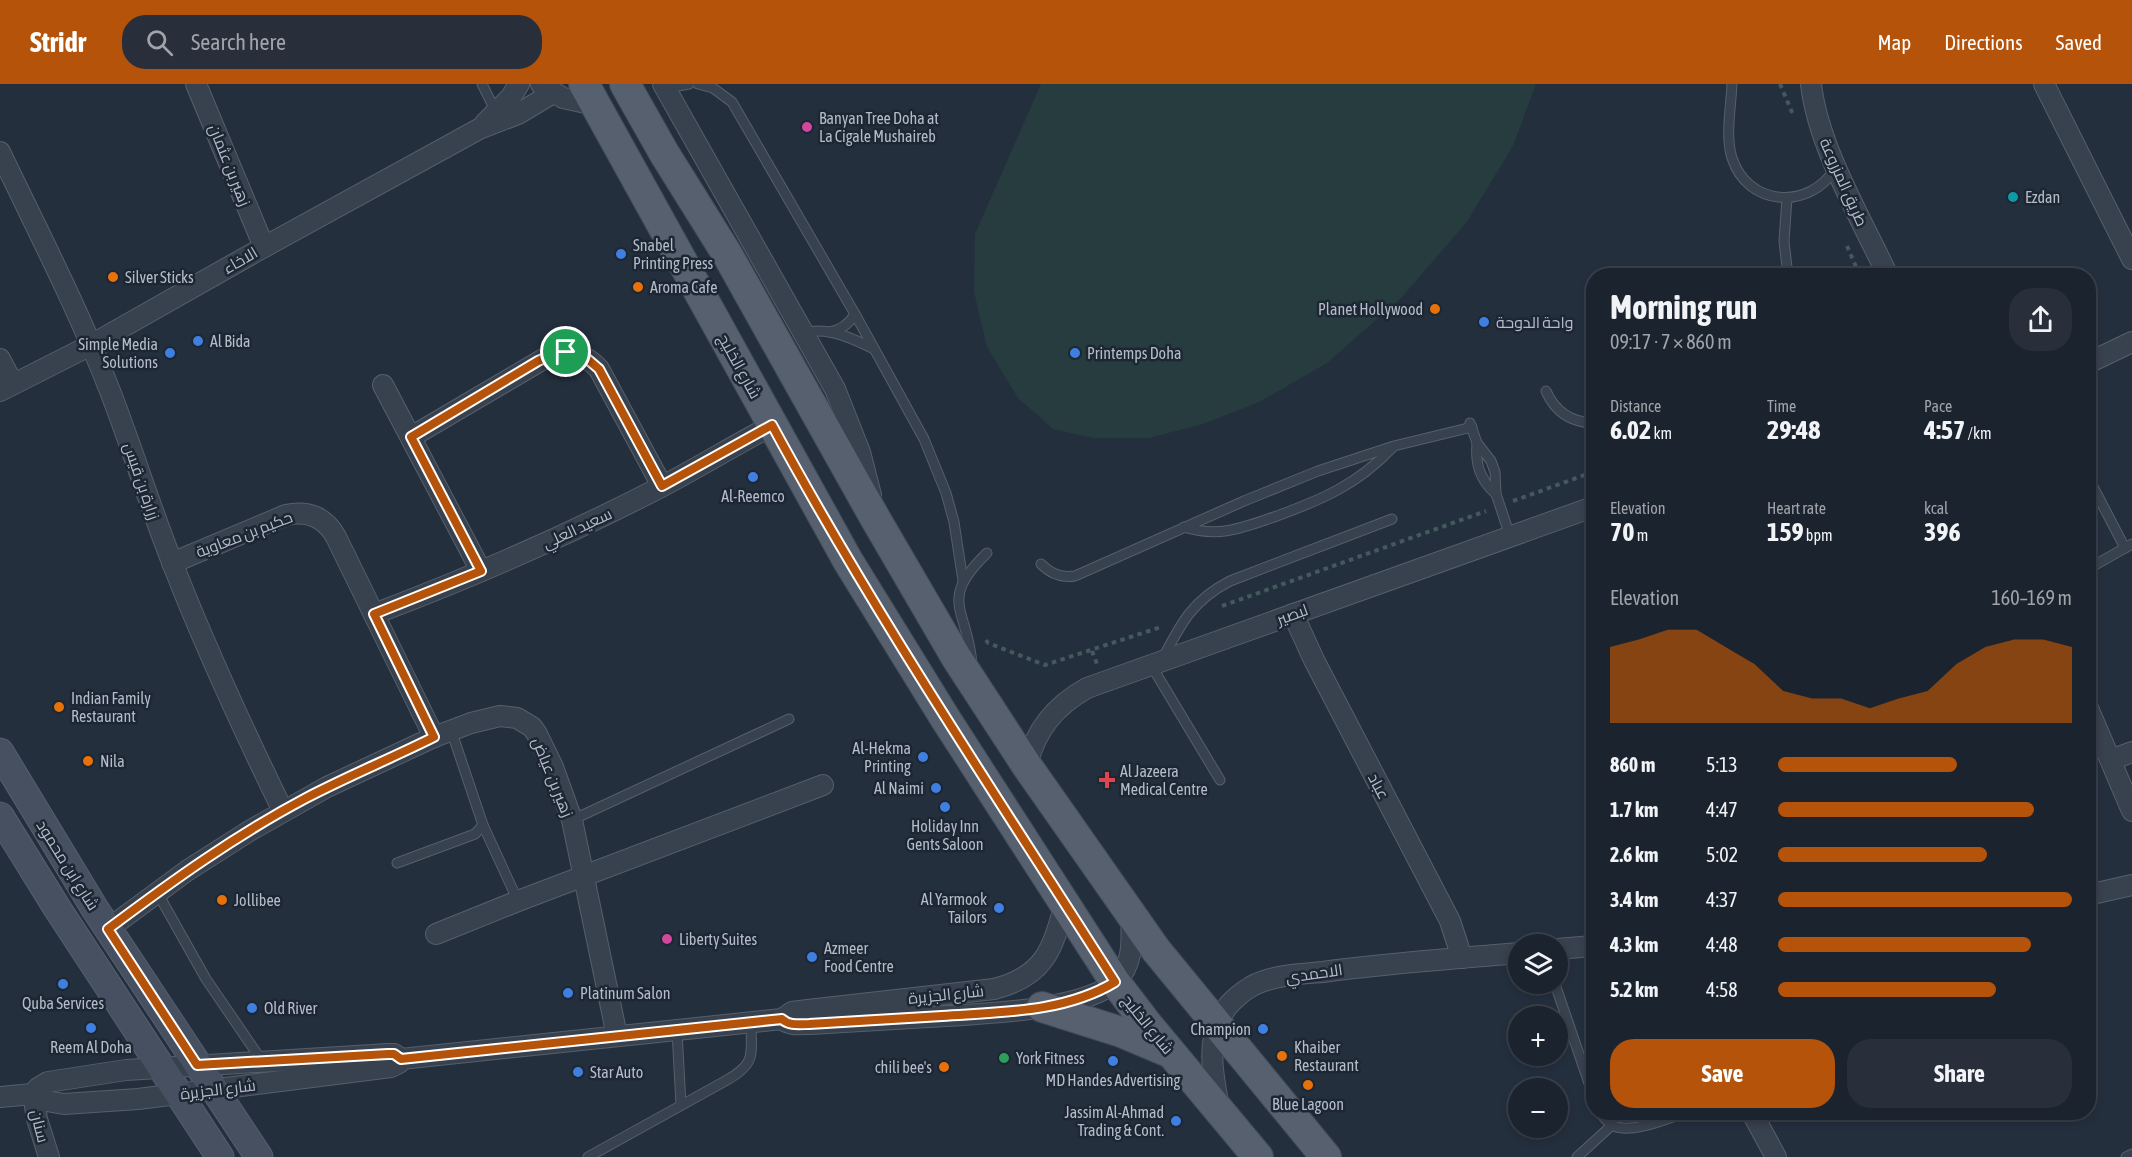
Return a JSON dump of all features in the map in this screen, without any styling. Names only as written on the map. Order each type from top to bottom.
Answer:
[{"type":"main road","points":[[625,84],[664,153],[727,254],[875,518],[972,681],[1027,766],[1131,917],[1326,1157]]},
{"type":"main road","name":"شارع الخليج","points":[[589,94],[848,561],[895,640],[1115,982],[1258,1157]]},
{"type":"main road","points":[[1042,1007],[1122,1032],[1172,1054]]},
{"type":"street","name":"زهير بن عثمان","points":[[196,84],[264,247]]},
{"type":"street","name":"الاخاء","points":[[479,129],[511,97],[519,84]]},
{"type":"street","name":"طريق المزروعة","points":[[1811,84],[1817,121],[1836,168],[1884,268]]},
{"type":"street","points":[[2044,84],[2132,259]]},
{"type":"street","points":[[665,88],[835,389],[866,474],[875,518]]},
{"type":"street","name":"الاخاء","points":[[7,387],[91,345],[479,129],[518,114],[547,89]]},
{"type":"street","name":"شارع الخليج","points":[[547,89],[573,101],[589,94]]},
{"type":"street","name":"زرارة بن قيس","points":[[0,152],[91,345],[111,393],[172,562],[225,688],[283,811]]},
{"type":"street","points":[[2096,359],[2132,342]]},
{"type":"street","points":[[411,437],[547,357],[556,353],[575,353],[585,357],[599,369],[662,486]]},
{"type":"street","points":[[0,359],[7,387]]},
{"type":"street","points":[[382,385],[481,571]]},
{"type":"street","name":"سعيد العلي","points":[[374,614],[481,571],[591,522],[662,486],[772,425]]},
{"type":"street","name":"لبصير","points":[[1027,766],[1030,752],[1040,732],[1053,714],[1063,703],[1087,688],[1586,509]]},
{"type":"street","name":"حكيم بن معاوية","points":[[172,562],[286,515],[312,514],[326,523],[332,529],[434,737]]},
{"type":"street","name":"عباد","points":[[1293,614],[1314,660],[1450,921],[1462,958]]},
{"type":"street","name":"زهير بن عياض","points":[[434,737],[500,716],[517,718],[532,727],[553,767],[572,820],[617,1036]]},
{"type":"street","points":[[2096,726],[2132,811]]},
{"type":"street","points":[[108,929],[219,850],[283,811],[372,765],[434,737]]},
{"type":"street","name":"شارع ابن محمود","points":[[0,752],[108,929],[259,1157]]},
{"type":"street","points":[[2111,760],[2132,752]]},
{"type":"street","points":[[436,934],[823,785]]},
{"type":"street","name":"شارع ابن محمود","points":[[0,816],[57,909],[220,1157]]},
{"type":"street","points":[[2096,893],[2132,885]]},
{"type":"street","name":"شارع الجزيرة","points":[[33,1094],[48,1082],[59,1079],[126,1070],[394,1054],[401,1059],[751,1023],[782,1019],[792,1012],[993,989],[1025,978],[1047,955],[1055,938],[1065,904]]},
{"type":"street","points":[[1115,982],[1124,971],[1130,958],[1131,917]]},
{"type":"street","points":[[1568,948],[1586,947]]},
{"type":"street","name":"الاحمدي","points":[[1220,1112],[1214,1080],[1212,1043],[1217,1024],[1225,1009],[1252,986],[1290,975],[1508,954]]},
{"type":"street","name":"شارع الجزيرة","points":[[782,1019],[786,1023],[809,1024],[1002,1012],[1042,1007],[1084,998],[1115,982]]},
{"type":"street","name":"شارع الجزيرة","points":[[0,1097],[33,1094],[41,1100],[64,1104],[179,1094],[391,1067],[399,1063],[401,1059]]},
{"type":"street","name":"سنان","points":[[33,1094],[37,1119],[49,1157]]},
{"type":"street","points":[[1756,1120],[1776,1157]]},
{"type":"lane","points":[[482,84],[496,112]]},
{"type":"lane","points":[[665,88],[689,84]]},
{"type":"lane","points":[[698,84],[713,87],[732,102],[924,438],[936,466],[954,522],[963,581]]},
{"type":"lane","points":[[1732,84],[1729,134],[1731,157],[1736,168],[1752,187],[1763,193],[1786,198],[1799,197],[1822,186],[1836,168]]},
{"type":"lane","points":[[1786,198],[1784,241],[1787,268]]},
{"type":"lane","points":[[827,332],[841,329],[855,314]]},
{"type":"lane","points":[[804,333],[827,332],[874,349]]},
{"type":"lane","points":[[1546,392],[1556,409],[1564,415],[1573,420],[1586,422]]},
{"type":"lane","points":[[1041,564],[1056,575],[1075,576],[1309,474],[1394,446],[1471,425],[1477,443],[1479,471],[1488,488],[1496,494]]},
{"type":"lane","points":[[1477,443],[1491,461],[1495,472],[1496,494],[1510,536]]},
{"type":"lane","points":[[1184,527],[1203,532],[1223,532],[1248,526],[1311,504],[1347,486],[1380,461],[1394,446]]},
{"type":"lane","points":[[2096,490],[2129,546],[2096,565]]},
{"type":"lane","points":[[1220,780],[1157,663],[1192,608],[1216,588],[1230,581],[1392,519]]},
{"type":"lane","points":[[972,681],[971,647],[958,600],[963,581],[987,553]]},
{"type":"lane","points":[[572,820],[789,719]]},
{"type":"lane","points":[[434,737],[483,825],[518,901]]},
{"type":"lane","points":[[397,863],[475,834],[483,825]]},
{"type":"lane","points":[[157,892],[206,979],[262,1061]]},
{"type":"lane","points":[[1558,994],[1586,1075]]},
{"type":"lane","points":[[588,1157],[728,1080],[745,1068],[751,1054],[751,1023]]},
{"type":"lane","points":[[677,1031],[681,1105]]},
{"type":"lane","points":[[1606,1120],[1611,1126],[1625,1129],[1665,1120]]},
{"type":"lane","points":[[1577,1157],[1611,1126]]},
{"type":"lane","points":[[2126,1157],[2132,1154]]},
{"type":"green space","points":[[1041,84],[1536,84],[1513,146],[1466,223],[1401,298],[1327,363],[1259,402],[1203,424],[1149,438],[1093,438],[1053,429],[1018,398],[987,347],[974,292],[975,234]]},
{"type":"place","name":"Banyan Tree Doha at La Cigale Mushaireb","points":[[807,127]]},
{"type":"place","name":"Ezdan","points":[[2013,197]]},
{"type":"place","name":"Snabel Printing Press","points":[[621,254]]},
{"type":"place","name":"Silver Sticks","points":[[113,277]]},
{"type":"place","name":"Aroma Cafe","points":[[638,287]]},
{"type":"place","name":"Planet Hollywood","points":[[1435,309]]},
{"type":"place","name":"واحة الدوحة","points":[[1484,322]]},
{"type":"place","name":"Al Bida","points":[[198,341]]},
{"type":"place","name":"Simple Media Solutions","points":[[170,353]]},
{"type":"place","name":"Printemps Doha","points":[[1075,353]]},
{"type":"place","name":"Al-Reemco","points":[[753,477]]},
{"type":"place","name":"Indian Family Restaurant","points":[[59,707]]},
{"type":"place","name":"Al-Hekma Printing","points":[[923,757]]},
{"type":"place","name":"Nila","points":[[88,761]]},
{"type":"place","name":"Al Jazeera Medical Centre","points":[[1107,780]]},
{"type":"place","name":"Al Naimi","points":[[936,788]]},
{"type":"place","name":"Holiday Inn Gents Saloon","points":[[945,807]]},
{"type":"place","name":"Jollibee","points":[[222,900]]},
{"type":"place","name":"Al Yarmook Tailors","points":[[999,908]]},
{"type":"place","name":"Liberty Suites","points":[[667,939]]},
{"type":"place","name":"Azmeer Food Centre","points":[[812,957]]},
{"type":"place","name":"Quba Services","points":[[63,984]]},
{"type":"place","name":"Platinum Salon","points":[[568,993]]},
{"type":"place","name":"Old River","points":[[252,1008]]},
{"type":"place","name":"Reem Al Doha","points":[[91,1028]]},
{"type":"place","name":"Champion","points":[[1263,1029]]},
{"type":"place","name":"Khaiber Restaurant","points":[[1282,1056]]},
{"type":"place","name":"York Fitness","points":[[1004,1058]]},
{"type":"place","name":"MD Handes Advertising","points":[[1113,1061]]},
{"type":"place","name":"chili bee's","points":[[944,1067]]},
{"type":"place","name":"Star Auto","points":[[578,1072]]},
{"type":"place","name":"Blue Lagoon","points":[[1308,1085]]},
{"type":"place","name":"Jassim Al-Ahmad Trading & Cont.","points":[[1176,1121]]},
{"type":"route","points":[[566,352],[585,357],[599,369],[662,486],[772,425],[895,640],[1115,982],[1084,998],[1042,1007],[1002,1012],[809,1024],[786,1023],[782,1019],[401,1059],[394,1054],[388,1054],[197,1065],[108,929],[188,870],[251,830],[327,787],[434,737],[374,614],[481,571],[411,437],[538,361],[556,353],[566,352]]}]
